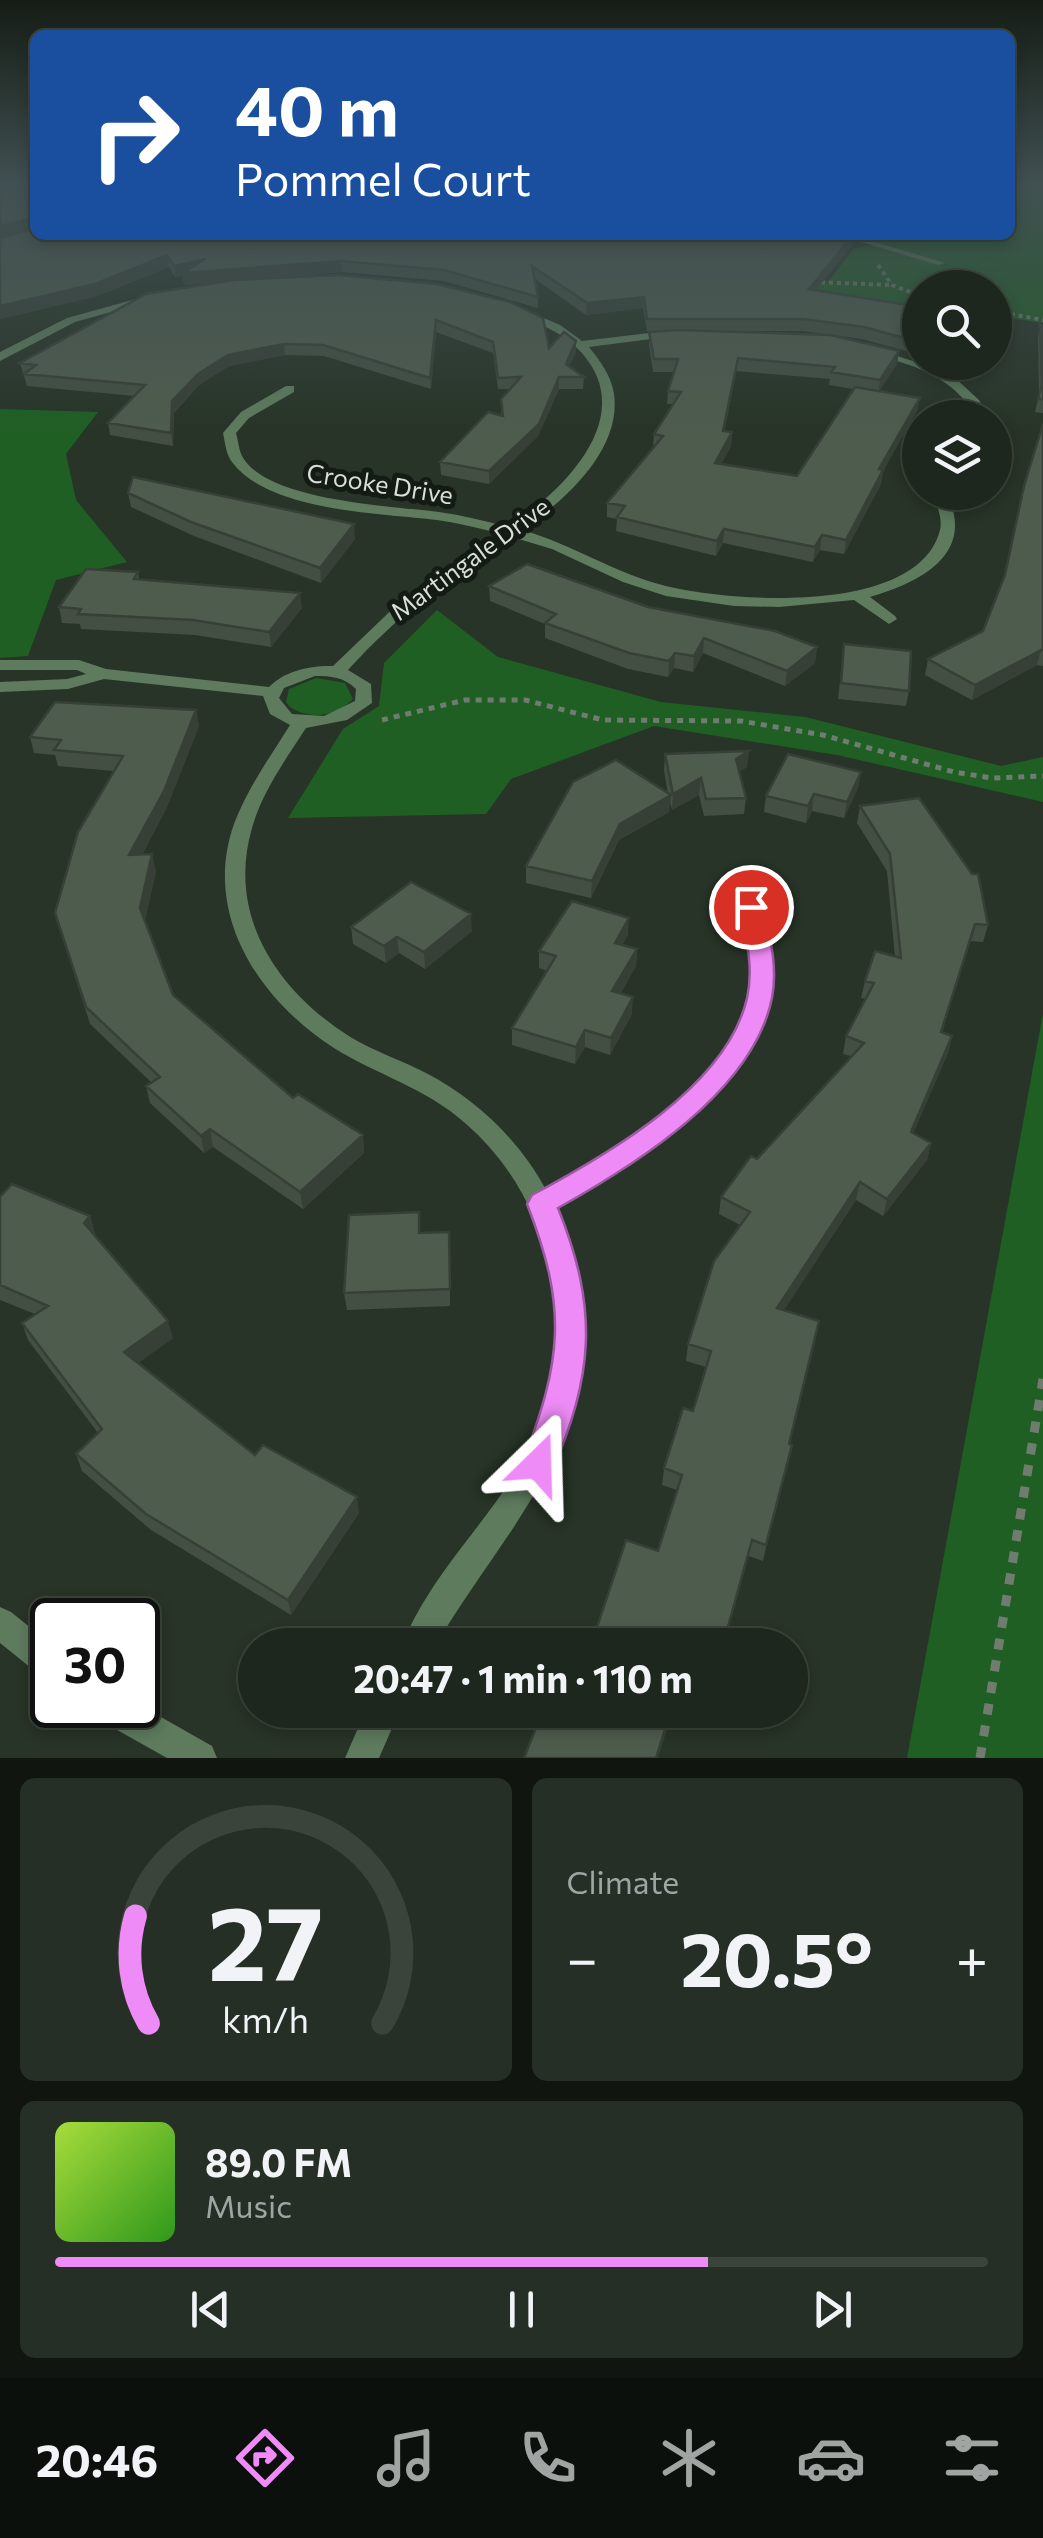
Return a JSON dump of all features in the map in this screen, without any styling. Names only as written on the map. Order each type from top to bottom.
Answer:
[{"type":"street","points":[[0,357],[7,347],[72,320],[164,295]]},
{"type":"street","name":"Martingale Drive","points":[[338,672],[406,602],[510,532],[573,479],[608,422],[608,382],[599,362],[582,344],[542,319],[496,302]]},
{"type":"street","points":[[582,344],[686,332]]},
{"type":"street","points":[[853,347],[902,362]]},
{"type":"street","points":[[950,380],[972,400]]},
{"type":"street","name":"Crooke Drive","points":[[290,390],[244,415],[230,433],[231,454],[247,471],[313,500],[450,517],[510,532]]},
{"type":"street","points":[[510,532],[569,551],[642,584],[698,598],[762,604],[858,596],[904,579],[934,556],[948,531],[944,510]]},
{"type":"street","points":[[858,596],[890,619]]},
{"type":"street","points":[[0,665],[79,665],[103,674],[272,692],[299,674],[338,672],[365,688],[363,703],[331,721],[301,722],[275,710],[272,692]]},
{"type":"street","points":[[0,688],[68,684],[103,674]]},
{"type":"street","points":[[301,722],[255,800],[236,852],[234,900],[248,944],[266,975],[311,1020],[340,1041],[438,1090],[464,1109],[512,1158],[542,1204],[566,1264],[571,1356],[565,1395],[538,1464],[429,1628]]},
{"type":"street","points":[[542,1204],[625,1158],[698,1094],[728,1060],[749,1028],[759,998],[763,961],[751,907]]},
{"type":"street","points":[[0,1623],[30,1647]]},
{"type":"street","points":[[147,1728],[200,1758]]},
{"type":"street","points":[[362,1758],[375,1728]]},
{"type":"path","points":[[804,281],[854,287],[892,285]]},
{"type":"path","points":[[1012,314],[1043,320]]},
{"type":"path","points":[[380,720],[464,700],[525,700],[603,720],[740,721],[823,735],[976,776],[1043,776]]},
{"type":"path","points":[[980,1758],[1043,1379]]},
{"type":"green space","points":[[623,267],[722,267],[829,281],[839,267],[1043,267],[1043,323],[1012,318],[1012,270],[902,270],[902,304]]},
{"type":"green space","points":[[0,409],[98,412],[66,454],[76,500],[127,562],[56,580],[28,656],[0,658]]},
{"type":"green space","points":[[437,610],[498,657],[661,702],[805,717],[1001,766],[1043,757],[1043,802],[837,755],[654,726],[511,779],[486,814],[288,818],[343,729],[379,706],[384,663]]},
{"type":"green space","points":[[316,678],[345,683],[353,699],[339,710],[323,715],[306,714],[290,707],[286,702],[289,689]]},
{"type":"green space","points":[[1043,1013],[1043,1758],[907,1758]]},
{"type":"building","points":[[0,267],[137,267],[95,284],[0,306]]},
{"type":"building","points":[[192,267],[261,267],[183,273]]},
{"type":"building","points":[[410,267],[532,267],[538,297],[444,270]]},
{"type":"building","points":[[534,267],[827,267],[809,289],[902,304],[902,337],[864,327],[803,319],[647,319],[644,297],[587,303]]},
{"type":"building","points":[[338,275],[436,284],[510,302],[543,318],[549,348],[564,332],[576,341],[566,364],[584,377],[559,377],[539,424],[489,471],[440,462],[488,412],[503,416],[501,399],[521,377],[498,378],[493,342],[436,320],[430,378],[323,345],[284,344],[228,355],[198,374],[172,401],[171,433],[108,423],[145,385],[24,374],[36,365],[20,363],[146,294],[234,280]]},
{"type":"building","points":[[1040,325],[1043,399],[1038,399],[1042,384]]},
{"type":"building","points":[[649,332],[830,335],[899,351],[880,380],[831,372],[835,367],[738,358],[723,431],[732,432],[715,463],[797,476],[855,387],[920,398],[902,400],[902,429],[846,540],[822,535],[815,547],[724,529],[717,541],[617,517],[625,506],[607,503],[663,436],[654,434],[681,392],[668,391],[678,359],[654,359]]},
{"type":"building","points":[[1043,424],[1043,649],[975,685],[928,659],[983,631],[1005,575],[1024,486]]},
{"type":"building","points":[[133,477],[354,524],[320,568],[191,522],[128,493]]},
{"type":"building","points":[[527,564],[648,607],[775,631],[817,647],[787,671],[704,638],[694,656],[675,653],[669,661],[629,653],[545,623],[556,614],[489,586]]},
{"type":"building","points":[[86,569],[138,572],[134,579],[300,593],[269,632],[193,620],[78,614],[81,609],[59,607]]},
{"type":"building","points":[[844,644],[911,651],[909,691],[841,683]]},
{"type":"building","points":[[55,702],[196,710],[164,791],[129,855],[152,854],[140,908],[173,995],[293,1098],[298,1094],[363,1135],[300,1192],[210,1129],[201,1136],[146,1086],[160,1077],[86,1007],[55,913],[78,832],[123,756],[54,750],[61,740],[30,737]]},
{"type":"building","points":[[749,751],[736,759],[746,798],[706,799],[701,778],[673,794],[665,754]]},
{"type":"building","points":[[788,754],[861,772],[847,802],[814,794],[808,806],[766,796]]},
{"type":"building","points":[[616,760],[671,795],[620,824],[592,881],[526,866],[573,782]]},
{"type":"building","points":[[919,798],[972,874],[978,874],[988,925],[975,924],[941,1032],[952,1036],[911,1132],[931,1143],[887,1199],[860,1182],[777,1308],[819,1321],[766,1545],[752,1540],[728,1628],[597,1628],[626,1540],[658,1551],[682,1475],[664,1468],[683,1408],[693,1411],[711,1351],[688,1344],[714,1261],[750,1212],[721,1197],[751,1156],[757,1159],[864,1043],[846,1036],[874,983],[865,981],[875,951],[901,958],[890,854],[860,806]]},
{"type":"building","points":[[411,882],[471,914],[424,952],[397,937],[384,946],[351,927]]},
{"type":"building","points":[[572,901],[629,918],[615,943],[637,949],[612,991],[633,997],[611,1038],[585,1030],[576,1047],[512,1028],[556,956],[539,951]]},
{"type":"building","points":[[12,1184],[90,1216],[84,1223],[168,1321],[124,1352],[255,1455],[263,1445],[357,1497],[288,1600],[146,1514],[76,1454],[102,1429],[22,1323],[48,1306],[0,1285],[0,1197]]},
{"type":"building","points":[[419,1212],[419,1233],[449,1232],[450,1289],[344,1293],[349,1215]]},
{"type":"building","points":[[536,1728],[665,1728],[656,1758],[524,1758]]},
{"type":"route","points":[[538,1464],[565,1395],[572,1327],[566,1264],[542,1204],[625,1158],[662,1129],[728,1060],[749,1028],[759,998],[763,961],[751,907]]}]
